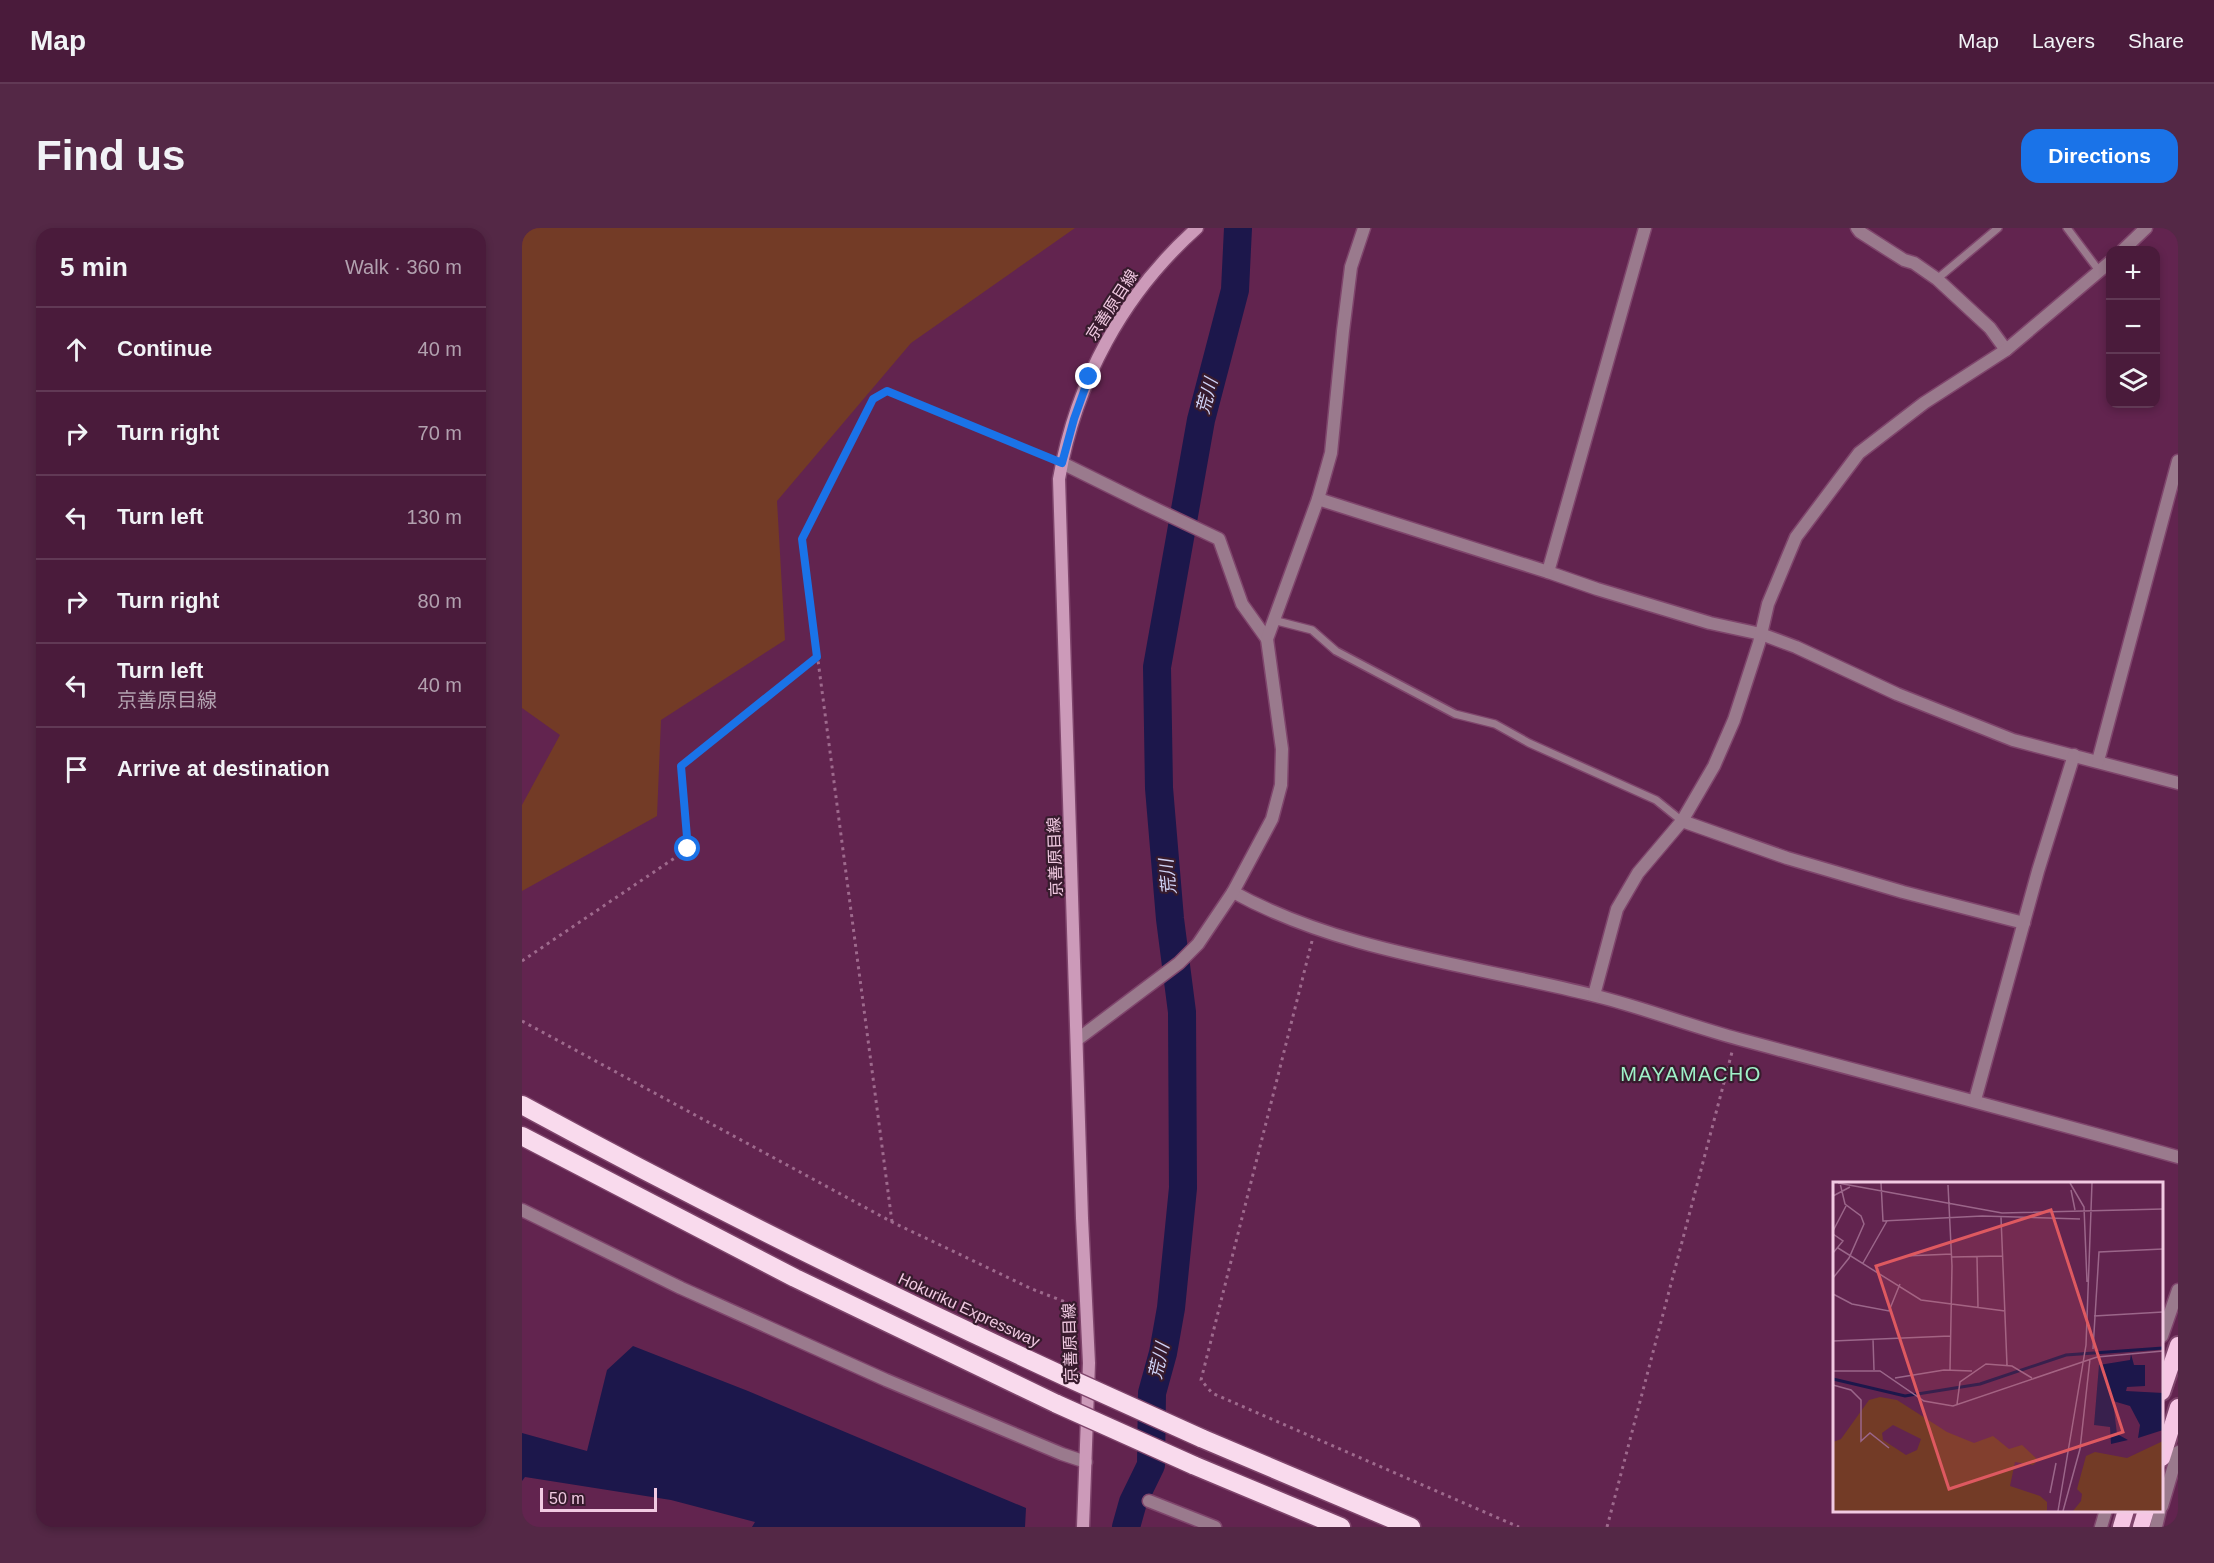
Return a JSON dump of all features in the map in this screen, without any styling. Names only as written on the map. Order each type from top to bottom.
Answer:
[{"type":"highway","name":"Hokuriku Expressway","points":[[522,1105],[667,1182],[945,1322],[1201,1438],[1411,1527]]},
{"type":"highway","points":[[522,1136],[795,1278],[1057,1404],[1193,1465],[1341,1527]]},
{"type":"highway","points":[[2163,1389],[2178,1345]]},
{"type":"highway","points":[[2163,1455],[2178,1407]]},
{"type":"highway","points":[[2121,1527],[2125,1512]]},
{"type":"highway","points":[[2141,1527],[2145,1512]]},
{"type":"main road","name":"京善原目線","points":[[1083,1527],[1089,1363],[1059,479],[1081,398],[1110,333],[1128,304],[1153,272],[1197,228]]},
{"type":"street","points":[[1078,1039],[1179,963],[1198,944],[1233,891],[1272,819],[1281,785],[1282,749],[1267,639],[1318,499],[1331,453],[1352,267],[1364,228]]},
{"type":"street","points":[[1548,572],[1645,228]]},
{"type":"street","points":[[1857,228],[1904,260],[1914,262],[1937,279],[1990,328],[2006,350]]},
{"type":"street","points":[[2127,246],[2146,228]]},
{"type":"street","points":[[1594,995],[1617,909],[1638,873],[1682,821],[1714,766],[1734,720],[1768,604],[1796,537],[1859,453],[1924,403],[2006,350],[2106,266]]},
{"type":"street","points":[[2098,761],[2178,461]]},
{"type":"street","points":[[1062,463],[1219,539],[1242,604],[1267,639]]},
{"type":"street","points":[[1318,499],[1597,589],[1710,623],[1761,634],[1796,647],[1897,694],[2013,740],[2178,783]]},
{"type":"street","points":[[1975,1100],[2041,862],[2074,755]]},
{"type":"street","points":[[1682,821],[1787,858],[1850,877],[2024,923]]},
{"type":"street","points":[[1233,891],[1260,906],[1315,928],[1419,957],[1594,995],[1736,1038],[1975,1100],[2178,1157]]},
{"type":"street","points":[[522,1210],[681,1288],[864,1371],[1086,1462]]},
{"type":"street","points":[[2163,1333],[2178,1290]]},
{"type":"street","points":[[2163,1503],[2178,1452]]},
{"type":"street","points":[[1149,1501],[1215,1527]]},
{"type":"street","points":[[2101,1527],[2105,1512]]},
{"type":"street","points":[[2156,1527],[2160,1512]]},
{"type":"lane","points":[[1937,279],[1998,228]]},
{"type":"lane","points":[[2067,228],[2100,272]]},
{"type":"lane","points":[[1273,620],[1312,630],[1336,651],[1455,714],[1495,724],[1529,743],[1656,800],[1682,821]]},
{"type":"path","points":[[892,1222],[802,539],[873,399],[887,391],[1062,463]]},
{"type":"path","points":[[522,961],[688,849],[681,766],[817,657]]},
{"type":"path","points":[[1315,928],[1201,1380],[1212,1393],[1519,1527]]},
{"type":"path","points":[[522,1021],[892,1222],[1032,1289],[1086,1310]]},
{"type":"path","points":[[1607,1527],[1736,1038]]},
{"type":"shaded area","points":[[522,228],[1075,228],[911,343],[777,501],[785,640],[661,720],[657,816],[522,891],[522,805],[560,735],[522,708]]},
{"type":"shaded area","points":[[633,1346],[748,1391],[1026,1508],[1025,1527],[752,1527],[755,1522],[671,1500],[525,1477],[522,1481],[522,1433],[587,1451],[607,1370]]},
{"type":"waterway","name":"荒川","points":[[1126,1527],[1133,1502],[1151,1465],[1152,1393],[1163,1353],[1171,1308],[1183,1188],[1182,1012],[1170,919],[1159,788],[1157,667],[1201,420],[1235,290],[1238,228]]},
{"type":"district","name":"MAYAMACHO","points":[[1691,1074]]},
{"type":"route","points":[[688,849],[681,766],[817,657],[802,539],[873,399],[887,391],[1062,463],[1089,377]]}]
